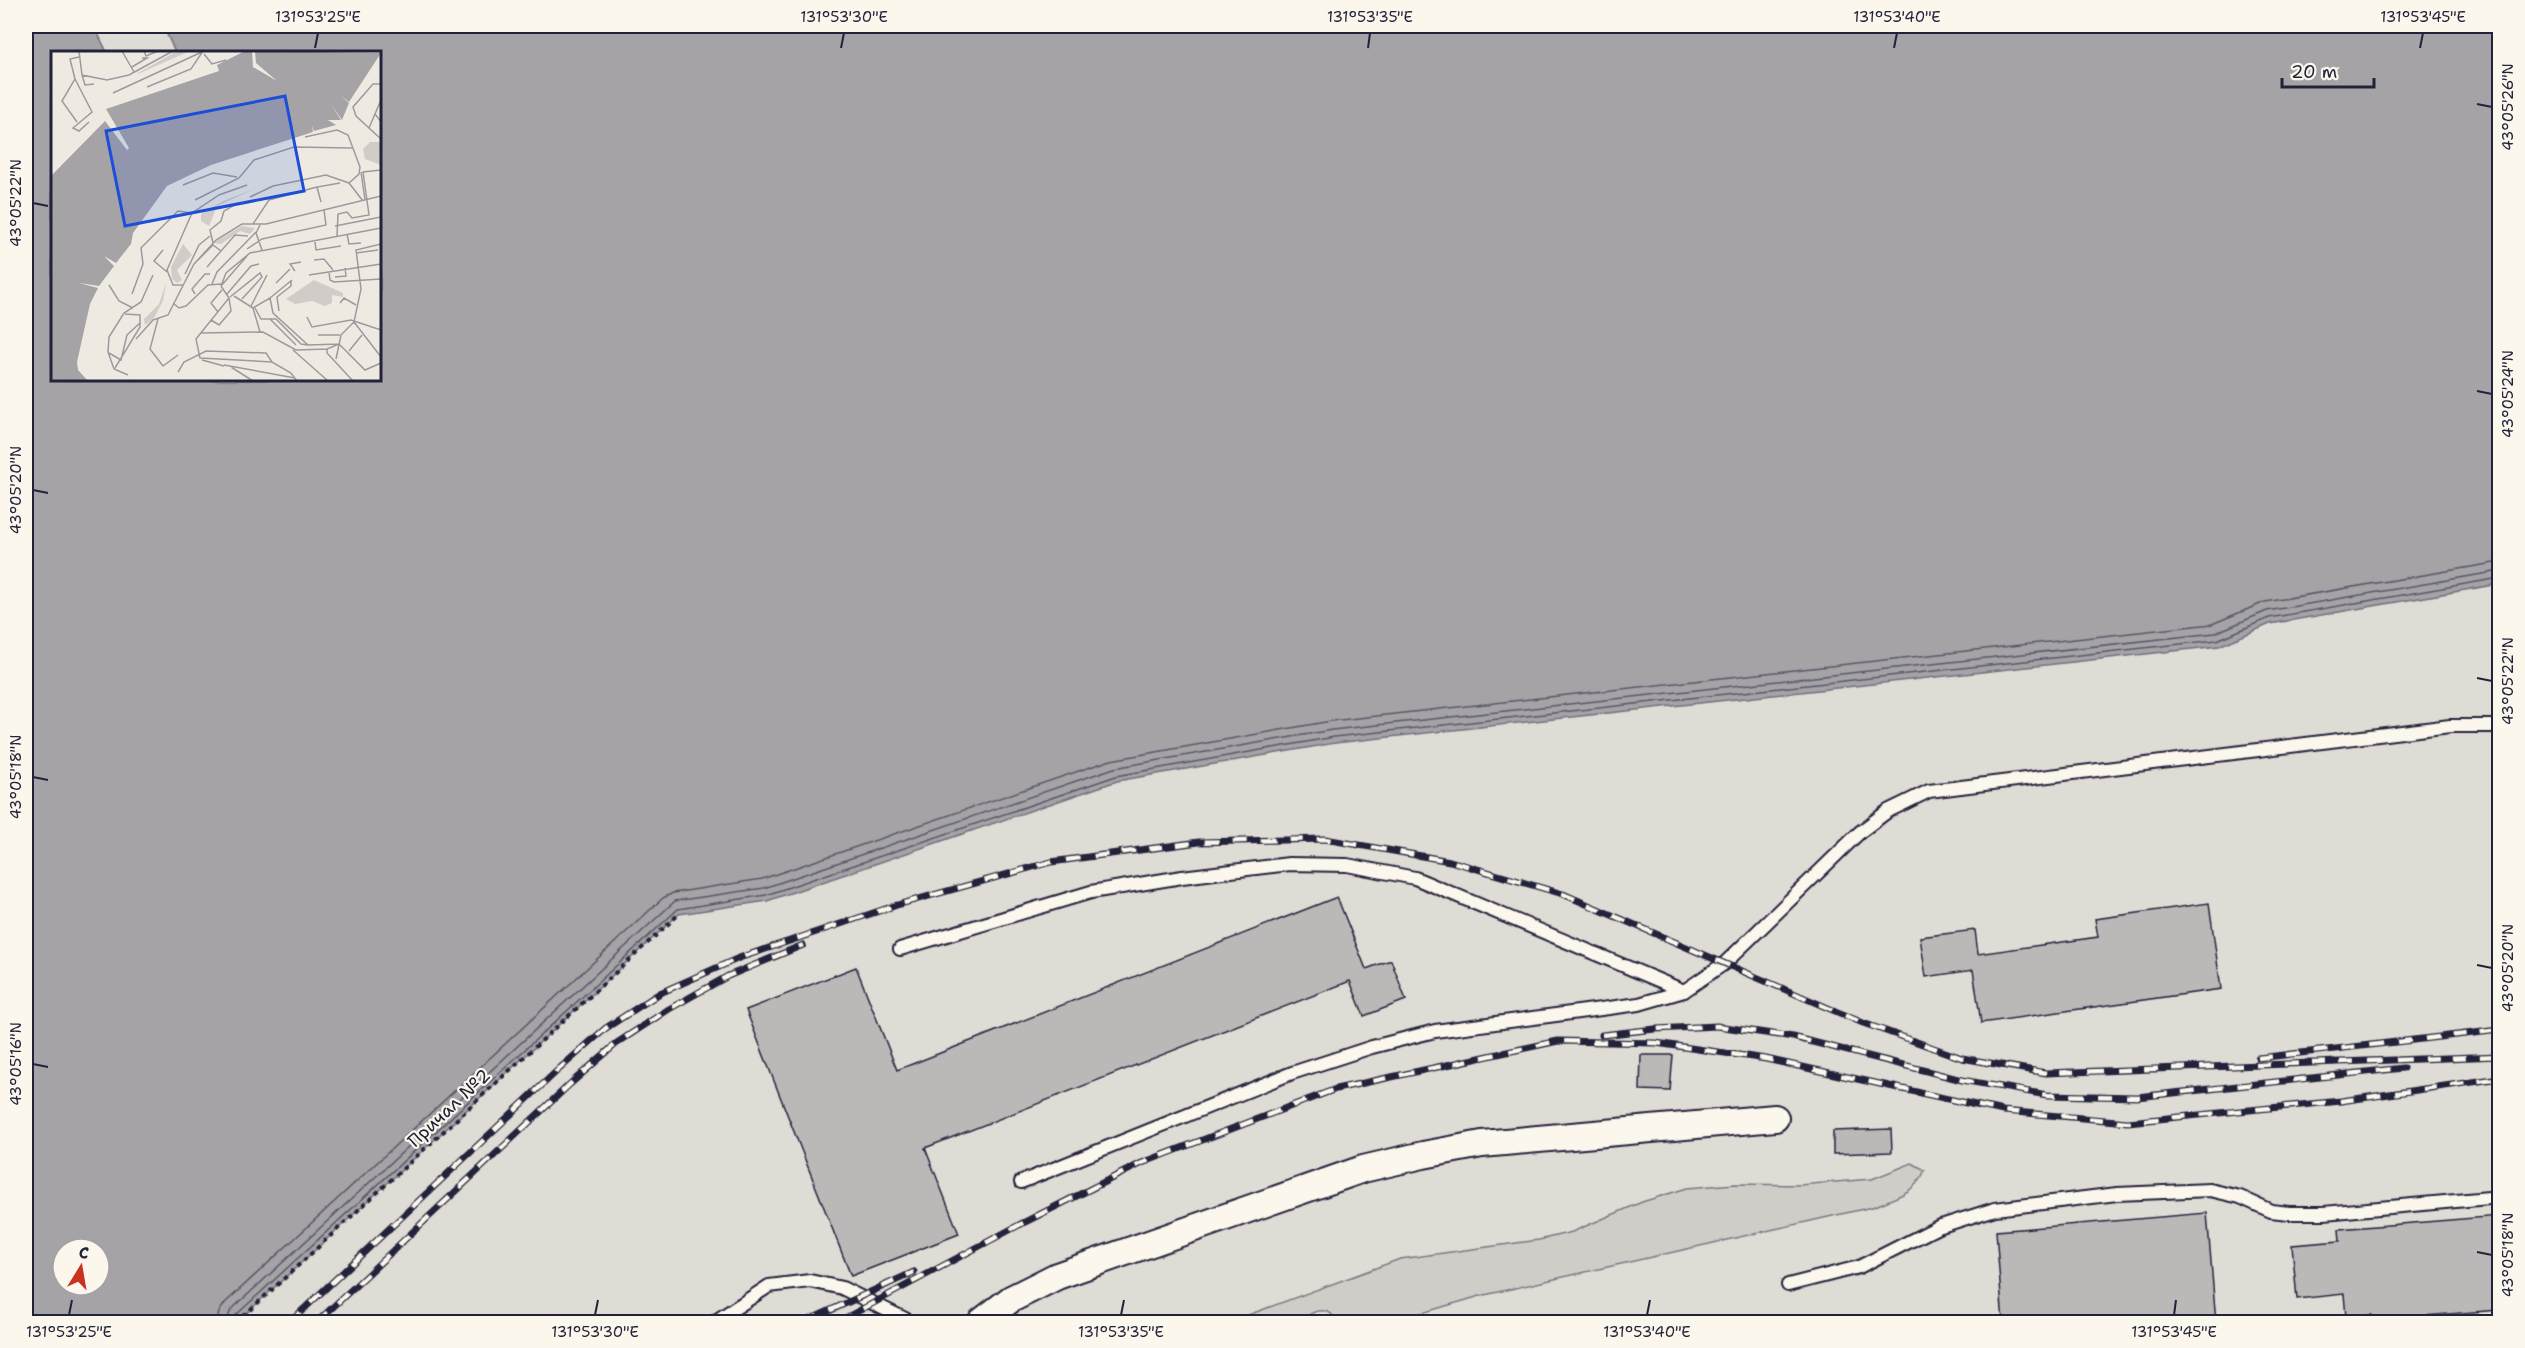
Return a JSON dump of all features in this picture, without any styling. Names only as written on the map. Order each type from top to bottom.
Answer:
[{"type":"street","points":[[981,1323],[1011,1299],[1057,1276],[1363,1169],[1482,1144],[1775,1118]]},
{"type":"lane","points":[[1021,1182],[1292,1073],[1372,1047],[1435,1031],[1639,1004],[1684,991],[1725,963],[1860,832],[1888,811],[1929,791],[2450,726],[2499,726]]},
{"type":"lane","points":[[900,949],[1091,892],[1182,877],[1289,864],[1347,865],[1415,879],[1684,991]]},
{"type":"lane","points":[[1788,1285],[1858,1267],[1938,1227],[1995,1209],[2095,1197],[2210,1190],[2240,1197],[2271,1211],[2289,1213],[2324,1213],[2499,1197]]},
{"type":"lane","points":[[714,1323],[769,1286],[810,1281],[842,1288],[911,1323]]},
{"type":"path","name":"Причал №2","points":[[237,1323],[679,914]]},
{"type":"shaded area","points":[[94,26],[163,26],[175,51],[106,51]]},
{"type":"shaded area","points":[[2499,584],[2499,1322],[237,1322],[679,914],[767,901],[1117,781],[1335,743],[2219,646],[2270,624]]},
{"type":"shaded area","points":[[1912,1163],[1925,1170],[1916,1185],[1896,1198],[1872,1207],[1480,1296],[1391,1322],[1336,1322],[1330,1313],[1320,1311],[1310,1314],[1302,1322],[1229,1322],[1400,1259],[1539,1240],[1572,1232],[1642,1202],[1687,1188],[1735,1184],[1799,1185],[1872,1179]]},
{"type":"water","points":[[26,26],[94,26],[106,51],[51,51],[51,381],[381,381],[381,51],[175,51],[163,26],[2499,26],[2499,584],[2270,624],[2219,646],[1335,743],[1117,781],[767,901],[679,914],[237,1322],[26,1322]]},
{"type":"building","points":[[1337,897],[1366,969],[1391,960],[1406,1000],[1364,1016],[1350,981],[925,1148],[959,1234],[851,1276],[746,1010],[856,967],[897,1070]]},
{"type":"building","points":[[2209,903],[2221,989],[1981,1023],[1973,970],[1926,977],[1920,937],[1975,930],[1978,954],[2098,937],[2095,919]]},
{"type":"building","points":[[1641,1055],[1673,1055],[1670,1091],[1640,1090]]},
{"type":"building","points":[[1891,1129],[1892,1152],[1833,1154],[1833,1131]]},
{"type":"building","points":[[2207,1213],[2216,1323],[2003,1323],[1996,1231]]},
{"type":"building","points":[[2499,1216],[2499,1310],[2372,1320],[2372,1315],[2346,1317],[2344,1294],[2297,1299],[2292,1245],[2340,1241],[2339,1229]]},
{"type":"railway","points":[[290,1322],[558,1070],[606,1028],[660,993],[739,958],[897,905],[1051,862],[1199,842],[1325,839],[1450,861],[1563,894],[1863,1023],[1962,1058],[2046,1073],[2500,1056]]},
{"type":"railway","points":[[317,1322],[570,1084],[617,1043],[669,1009],[728,976],[803,945]]},
{"type":"railway","points":[[1602,1035],[1655,1029],[1717,1026],[1793,1037],[1962,1080],[2047,1095],[2137,1097],[2403,1068]]},
{"type":"railway","points":[[2258,1058],[2500,1030]]},
{"type":"railway","points":[[838,1322],[1019,1225],[1142,1163],[1336,1089],[1558,1041],[1656,1043],[1766,1059],[2003,1111],[2128,1122],[2341,1101],[2500,1078]]},
{"type":"railway","points":[[805,1322],[914,1272]]}]
